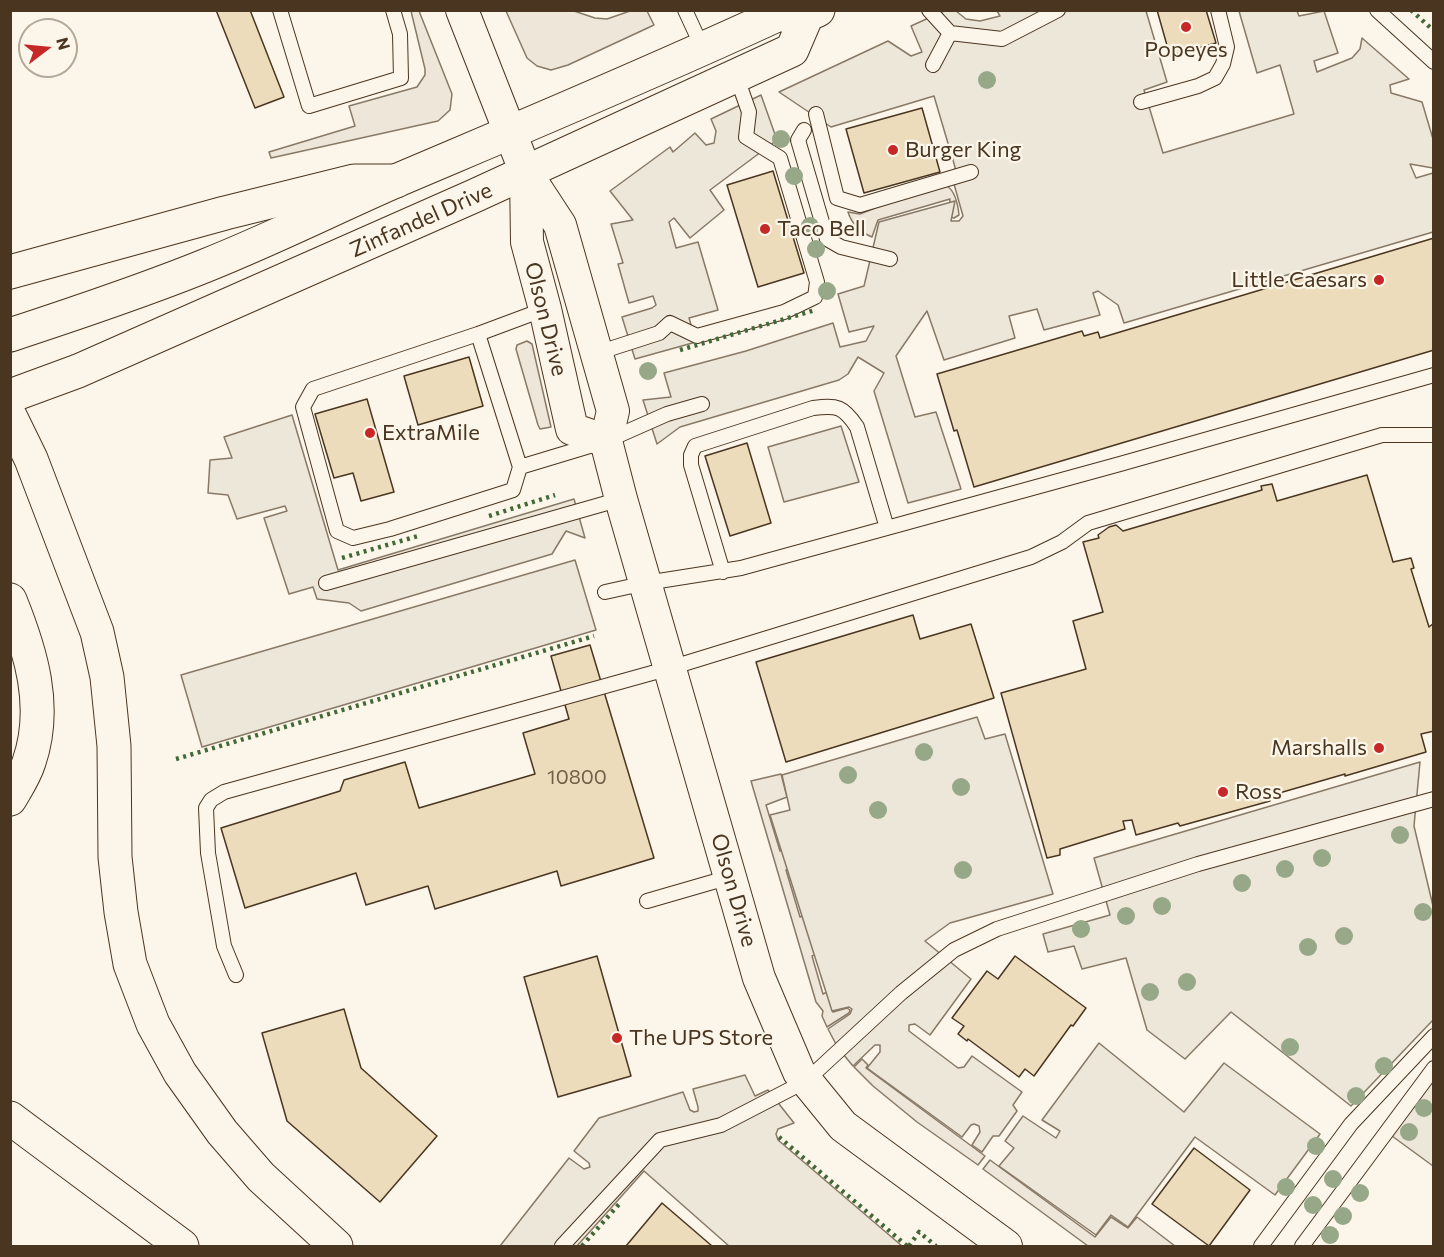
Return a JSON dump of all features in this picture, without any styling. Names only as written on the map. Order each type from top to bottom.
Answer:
[{"type":"main road","name":"Zinfandel Drive","points":[[10,335],[111,302],[208,265],[396,181],[511,134],[777,15],[812,13]]},
{"type":"main road","name":"Zinfandel Drive","points":[[10,396],[78,371],[526,172],[792,50],[812,13]]},
{"type":"main road","points":[[10,272],[225,213],[354,181],[396,181]]},
{"type":"main road","points":[[10,416],[31,459],[100,644],[107,677],[114,746],[115,857],[121,912],[130,964],[153,1024],[180,1073],[222,1132],[261,1178],[336,1246]]},
{"type":"main road","points":[[10,600],[29,652],[37,687],[34,743],[29,763],[10,799]]},
{"type":"main road","points":[[10,1118],[182,1246]]},
{"type":"street","name":"Olson Drive","points":[[462,10],[526,172],[560,225],[613,411],[606,441],[621,500],[759,978],[800,1072],[843,1126],[1006,1246]]},
{"type":"street","name":"Olson Drive","points":[[526,172],[527,242],[545,309],[572,429],[606,441]]},
{"type":"lane","points":[[280,10],[309,106],[401,78],[400,34],[393,10]]},
{"type":"lane","points":[[685,10],[703,49]]},
{"type":"lane","points":[[929,10],[950,33],[1002,39],[1058,10]]},
{"type":"lane","points":[[1141,102],[1198,86],[1215,78],[1223,64],[1227,47],[1218,10]]},
{"type":"lane","points":[[1377,10],[1434,62]]},
{"type":"lane","points":[[933,65],[950,33]]},
{"type":"lane","points":[[597,353],[659,333],[670,323],[697,336],[784,312],[815,297],[817,282],[780,158],[746,137],[749,112],[736,75]]},
{"type":"lane","points":[[816,114],[837,198],[860,205],[971,172]]},
{"type":"lane","points":[[804,130],[798,140],[826,239],[841,247],[890,260]]},
{"type":"lane","points":[[478,334],[520,467],[513,490],[390,529],[353,538],[337,531],[303,407],[313,389],[545,309]]},
{"type":"lane","points":[[605,592],[646,583],[723,572],[1434,375]]},
{"type":"lane","points":[[520,467],[606,441],[667,414],[702,404]]},
{"type":"lane","points":[[723,572],[691,465],[691,455],[695,446],[813,408],[832,405],[847,412],[857,427],[887,528]]},
{"type":"lane","points":[[236,975],[224,946],[208,853],[206,808],[211,800],[224,792],[670,668],[1031,556],[1062,542],[1088,523],[1382,435],[1434,435]]},
{"type":"lane","points":[[326,583],[621,500]]},
{"type":"lane","points":[[562,1246],[660,1140],[721,1125],[806,1081],[901,993],[954,950],[997,929],[1198,864],[1434,799]]},
{"type":"lane","points":[[647,901],[729,877]]},
{"type":"lane","points":[[1261,1246],[1351,1124],[1434,1036]]},
{"type":"lane","points":[[1302,1246],[1434,1068]]},
{"type":"shaded area","points":[[411,11],[419,11],[452,94],[450,110],[438,121],[271,158],[269,152],[355,126],[349,106],[417,87],[425,75],[425,69]]},
{"type":"shaded area","points":[[506,11],[574,11],[595,18],[607,19],[630,11],[647,11],[654,25],[568,65],[551,70],[537,66],[527,58]]},
{"type":"shaded area","points":[[944,11],[956,11],[966,19],[980,21],[1000,16],[997,11],[1146,11],[1167,82],[1144,90],[1163,153],[1294,114],[1280,65],[1257,73],[1239,11],[1297,11],[1299,16],[1324,11],[1338,53],[1314,61],[1317,72],[1352,58],[1360,49],[1362,38],[1409,79],[1390,85],[1391,93],[1422,102],[1433,139],[1433,168],[1410,164],[1416,178],[1433,173],[1433,232],[1124,323],[1118,305],[1098,291],[1093,293],[1100,315],[1044,330],[1037,309],[1009,316],[1015,338],[944,360],[927,311],[896,356],[915,417],[936,412],[961,489],[908,503],[874,391],[884,373],[858,357],[848,374],[839,380],[680,427],[657,444],[643,400],[671,397],[664,373],[746,351],[833,323],[840,347],[866,341],[874,326],[849,332],[838,294],[864,286],[879,222],[955,201],[951,221],[959,221],[963,216],[954,184],[955,167],[934,96],[831,127],[779,92],[888,41],[911,56],[922,52],[911,26]]},
{"type":"shaded area","points":[[761,95],[777,140],[710,190],[724,210],[690,238],[674,218],[669,222],[676,248],[698,242],[718,310],[689,318],[696,342],[635,359],[622,317],[656,305],[653,296],[629,303],[618,264],[623,263],[611,224],[633,220],[610,191],[670,147],[673,152],[695,133],[706,145],[714,143],[716,131],[711,119]]},
{"type":"shaded area","points":[[947,186],[953,192],[957,203],[959,215],[954,218],[949,217],[950,199],[878,220],[872,237],[857,228],[848,212],[860,214],[905,196]]},
{"type":"shaded area","points":[[527,341],[532,344],[551,427],[540,429],[538,425],[516,349],[517,345]]},
{"type":"shaded area","points":[[292,415],[338,570],[574,499],[585,538],[566,531],[552,554],[361,611],[349,603],[317,599],[313,587],[289,594],[264,518],[287,511],[285,506],[237,519],[228,495],[208,493],[210,460],[232,458],[224,437]]},
{"type":"shaded area","points":[[841,426],[859,482],[784,502],[768,447]]},
{"type":"shaded area","points":[[575,560],[596,630],[202,747],[181,675]]},
{"type":"shaded area","points":[[977,717],[985,739],[1005,734],[1053,894],[950,923],[925,941],[971,979],[930,1035],[915,1024],[909,1025],[909,1031],[958,1068],[964,1067],[972,1056],[1022,1092],[1013,1105],[1017,1111],[999,1136],[993,1136],[982,1152],[972,1145],[980,1132],[979,1126],[971,1125],[962,1137],[867,1068],[880,1052],[880,1045],[875,1045],[853,1066],[838,1048],[828,1029],[850,1014],[852,1009],[849,1007],[832,1011],[770,815],[790,810],[782,775]]},
{"type":"shaded area","points":[[1420,762],[1414,826],[1433,906],[1433,1020],[1351,1106],[1231,1012],[1185,1059],[1147,1030],[1126,958],[1082,969],[1074,946],[1048,952],[1043,934],[1110,915],[1094,858]]},
{"type":"shaded area","points":[[781,774],[787,797],[766,805],[780,851],[784,851],[789,869],[786,870],[800,917],[803,916],[815,955],[812,956],[823,994],[827,992],[833,1012],[847,1008],[850,1010],[849,1013],[827,1027],[822,1016],[823,1011],[816,1002],[751,781]]},
{"type":"shaded area","points":[[1099,1043],[1184,1112],[1224,1063],[1320,1134],[1275,1195],[1195,1137],[1128,1227],[1111,1215],[1096,1235],[999,1166],[1014,1148],[1005,1141],[1023,1116],[1056,1138],[1060,1131],[1042,1120]]},
{"type":"shaded area","points":[[862,1059],[868,1065],[866,1068],[985,1156],[978,1165],[917,1122],[873,1086],[854,1067]]},
{"type":"shaded area","points":[[745,1075],[755,1096],[768,1090],[794,1123],[778,1129],[776,1134],[778,1140],[902,1246],[729,1246],[644,1171],[577,1246],[500,1246],[569,1158],[584,1169],[590,1167],[589,1163],[574,1151],[599,1118],[683,1092],[690,1110],[698,1111],[693,1089]]},
{"type":"shaded area","points":[[1433,1079],[1433,1166],[1392,1136]]},
{"type":"shaded area","points":[[990,1160],[1095,1237],[1111,1217],[1128,1228],[1137,1217],[1175,1246],[1088,1246],[983,1169]]},
{"type":"building","points":[[216,10],[250,10],[284,97],[255,108]]},
{"type":"building","name":"Popeyes","points":[[1157,10],[1206,10],[1216,43],[1170,56]]},
{"type":"building","name":"Burger King","points":[[922,108],[940,172],[864,193],[846,129]]},
{"type":"building","name":"Taco Bell","points":[[773,171],[804,273],[758,287],[727,185]]},
{"type":"building","points":[[1434,238],[1434,350],[974,487],[937,374],[1082,331],[1084,336],[1098,332],[1100,338]]},
{"type":"building","points":[[469,357],[483,406],[418,425],[404,376]]},
{"type":"building","points":[[367,399],[394,492],[361,501],[353,473],[334,478],[315,414]]},
{"type":"building","points":[[747,443],[771,523],[730,536],[705,456]]},
{"type":"building","points":[[1367,475],[1393,562],[1411,558],[1414,568],[1411,569],[1429,627],[1434,623],[1434,731],[1421,734],[1426,752],[1269,796],[1270,801],[1180,826],[1178,823],[1136,835],[1132,820],[1123,821],[1125,829],[1060,849],[1060,855],[1047,858],[1001,693],[1086,669],[1073,621],[1103,612],[1083,542],[1099,538],[1098,535],[1109,527],[1116,525],[1123,531],[1262,490],[1261,486],[1272,484],[1277,501]]},
{"type":"building","points":[[913,615],[920,639],[971,624],[994,698],[786,762],[756,662]]},
{"type":"building","points":[[590,645],[654,858],[561,886],[557,871],[435,909],[428,886],[366,905],[356,873],[245,908],[221,828],[340,791],[344,780],[405,762],[419,808],[535,774],[523,733],[569,719],[551,656]]},
{"type":"building","points":[[597,956],[631,1076],[558,1097],[524,977]]},
{"type":"building","points":[[1015,956],[1086,1008],[1034,1076],[1025,1069],[1019,1077],[968,1039],[967,1041],[958,1034],[964,1026],[952,1018],[987,971],[998,979]]},
{"type":"building","points":[[344,1009],[361,1068],[437,1136],[380,1202],[287,1121],[262,1033]]},
{"type":"building","points":[[1194,1148],[1250,1190],[1209,1246],[1152,1204]]},
{"type":"building","points":[[662,1203],[712,1246],[626,1246]]},
{"type":"hedge","points":[[1411,10],[1434,31]]},
{"type":"hedge","points":[[680,350],[815,310]]},
{"type":"hedge","points":[[489,516],[555,495]]},
{"type":"hedge","points":[[342,558],[418,536]]},
{"type":"hedge","points":[[176,759],[594,636]]},
{"type":"hedge","points":[[779,1137],[907,1246]]},
{"type":"hedge","points":[[582,1246],[620,1203]]},
{"type":"hedge","points":[[909,1246],[919,1232],[936,1246]]},
{"type":"place","name":"Popeyes","points":[[1186,27]]},
{"type":"place","name":"Burger King","points":[[893,150]]},
{"type":"place","name":"Taco Bell","points":[[765,229]]},
{"type":"place","name":"Little Caesars","points":[[1379,280]]},
{"type":"place","name":"ExtraMile","points":[[370,433]]},
{"type":"place","name":"Marshalls","points":[[1379,748]]},
{"type":"place","name":"Ross","points":[[1223,792]]},
{"type":"place","name":"The UPS Store","points":[[617,1038]]}]
